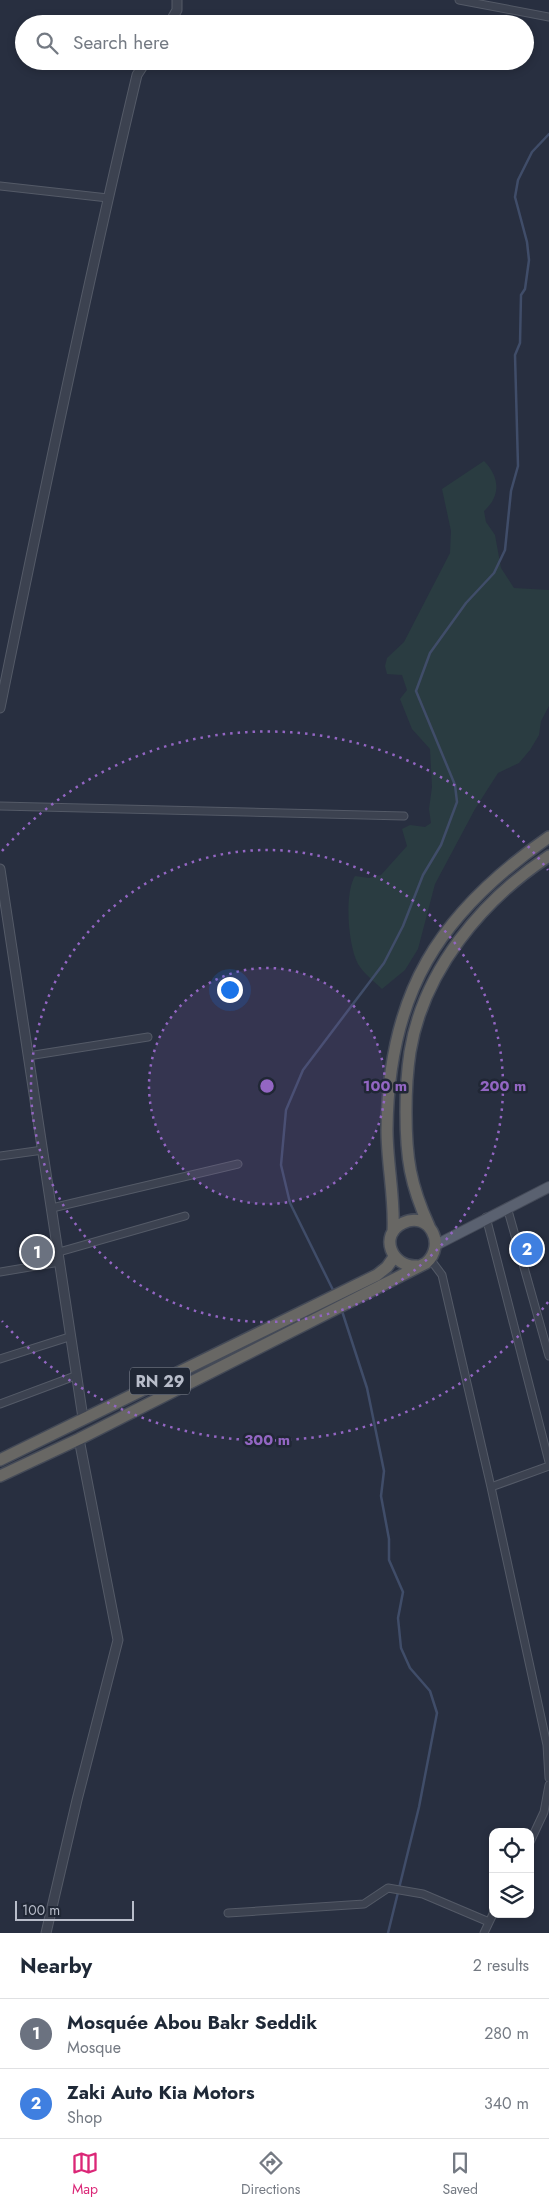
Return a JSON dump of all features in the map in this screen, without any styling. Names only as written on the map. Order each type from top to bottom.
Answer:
[{"type":"highway","points":[[417,1266],[406,1266],[394,1256],[390,1247],[394,1210],[388,1162],[388,1096],[395,1045],[404,1006],[435,948],[462,911],[481,890],[518,858],[549,838]]},
{"type":"highway","points":[[0,1476],[79,1439],[329,1312],[347,1296],[430,1259],[436,1245],[435,1235],[429,1226],[414,1190],[407,1159],[406,1082],[410,1050],[419,1017],[435,980],[455,946],[478,916],[506,888],[549,856]]},
{"type":"highway","points":[[393,1232],[400,1224],[410,1220],[420,1221],[429,1226]]},
{"type":"highway","name":"RN 29","points":[[0,1460],[320,1302],[347,1296],[382,1271],[394,1256]]},
{"type":"main road","points":[[436,1245],[486,1217],[549,1187]]},
{"type":"street","points":[[459,0],[549,17]]},
{"type":"street","points":[[173,15],[179,1]]},
{"type":"street","points":[[0,708],[50,463],[108,198],[137,75],[140,70]]},
{"type":"street","points":[[0,186],[108,198]]},
{"type":"street","points":[[0,806],[404,816]]},
{"type":"street","points":[[0,869],[60,1257],[69,1337],[83,1418]]},
{"type":"street","points":[[28,1056],[148,1037]]},
{"type":"street","points":[[0,1156],[43,1150]]},
{"type":"street","points":[[52,1208],[238,1164]]},
{"type":"street","points":[[507,1207],[549,1356]]},
{"type":"street","points":[[0,1272],[60,1257],[185,1216]]},
{"type":"street","points":[[486,1217],[549,1462]]},
{"type":"street","points":[[430,1259],[442,1274],[491,1486],[547,1731],[549,1778]]},
{"type":"street","points":[[0,1359],[69,1337]]},
{"type":"street","points":[[0,1404],[75,1376]]},
{"type":"street","points":[[46,1933],[77,1800],[118,1640],[79,1439]]},
{"type":"street","points":[[491,1486],[549,1466]]},
{"type":"street","points":[[534,1833],[544,1812],[549,1785]]},
{"type":"street","points":[[228,1913],[364,1904],[388,1888],[423,1894],[489,1922]]},
{"type":"street","points":[[484,1933],[491,1918]]},
{"type":"shaded area","points":[[484,461],[496,480],[496,493],[490,505],[484,511],[486,522],[495,535],[501,568],[514,588],[549,590],[549,706],[541,721],[539,735],[530,750],[519,763],[498,773],[475,809],[435,884],[418,949],[405,970],[382,989],[363,971],[355,956],[350,933],[349,895],[355,876],[369,878],[381,875],[407,846],[402,829],[410,825],[425,827],[431,823],[429,809],[432,787],[430,749],[412,729],[400,699],[407,690],[402,675],[387,674],[385,666],[387,658],[404,642],[450,553],[451,531],[442,489]]},
{"type":"waterway","points":[[334,1292],[290,1203],[281,1165],[286,1110],[303,1070],[384,963],[403,926],[423,875],[441,845],[457,802],[455,785],[416,691],[430,653],[466,603],[494,573],[505,550],[511,491],[518,466],[515,355],[520,343],[521,295],[525,289],[529,260],[527,242],[515,197],[518,180],[532,152],[549,134]]},
{"type":"waterway","points":[[342,1311],[367,1388],[384,1471],[381,1496],[389,1539],[389,1560],[403,1592],[398,1618],[401,1648],[410,1668],[430,1691],[437,1713],[419,1807],[388,1933]]},
{"type":"place","name":"Zaki Auto Kia Motors","points":[[527,1249]]},
{"type":"place","name":"Mosquée Abou Bakr Seddik","points":[[37,1252]]}]
